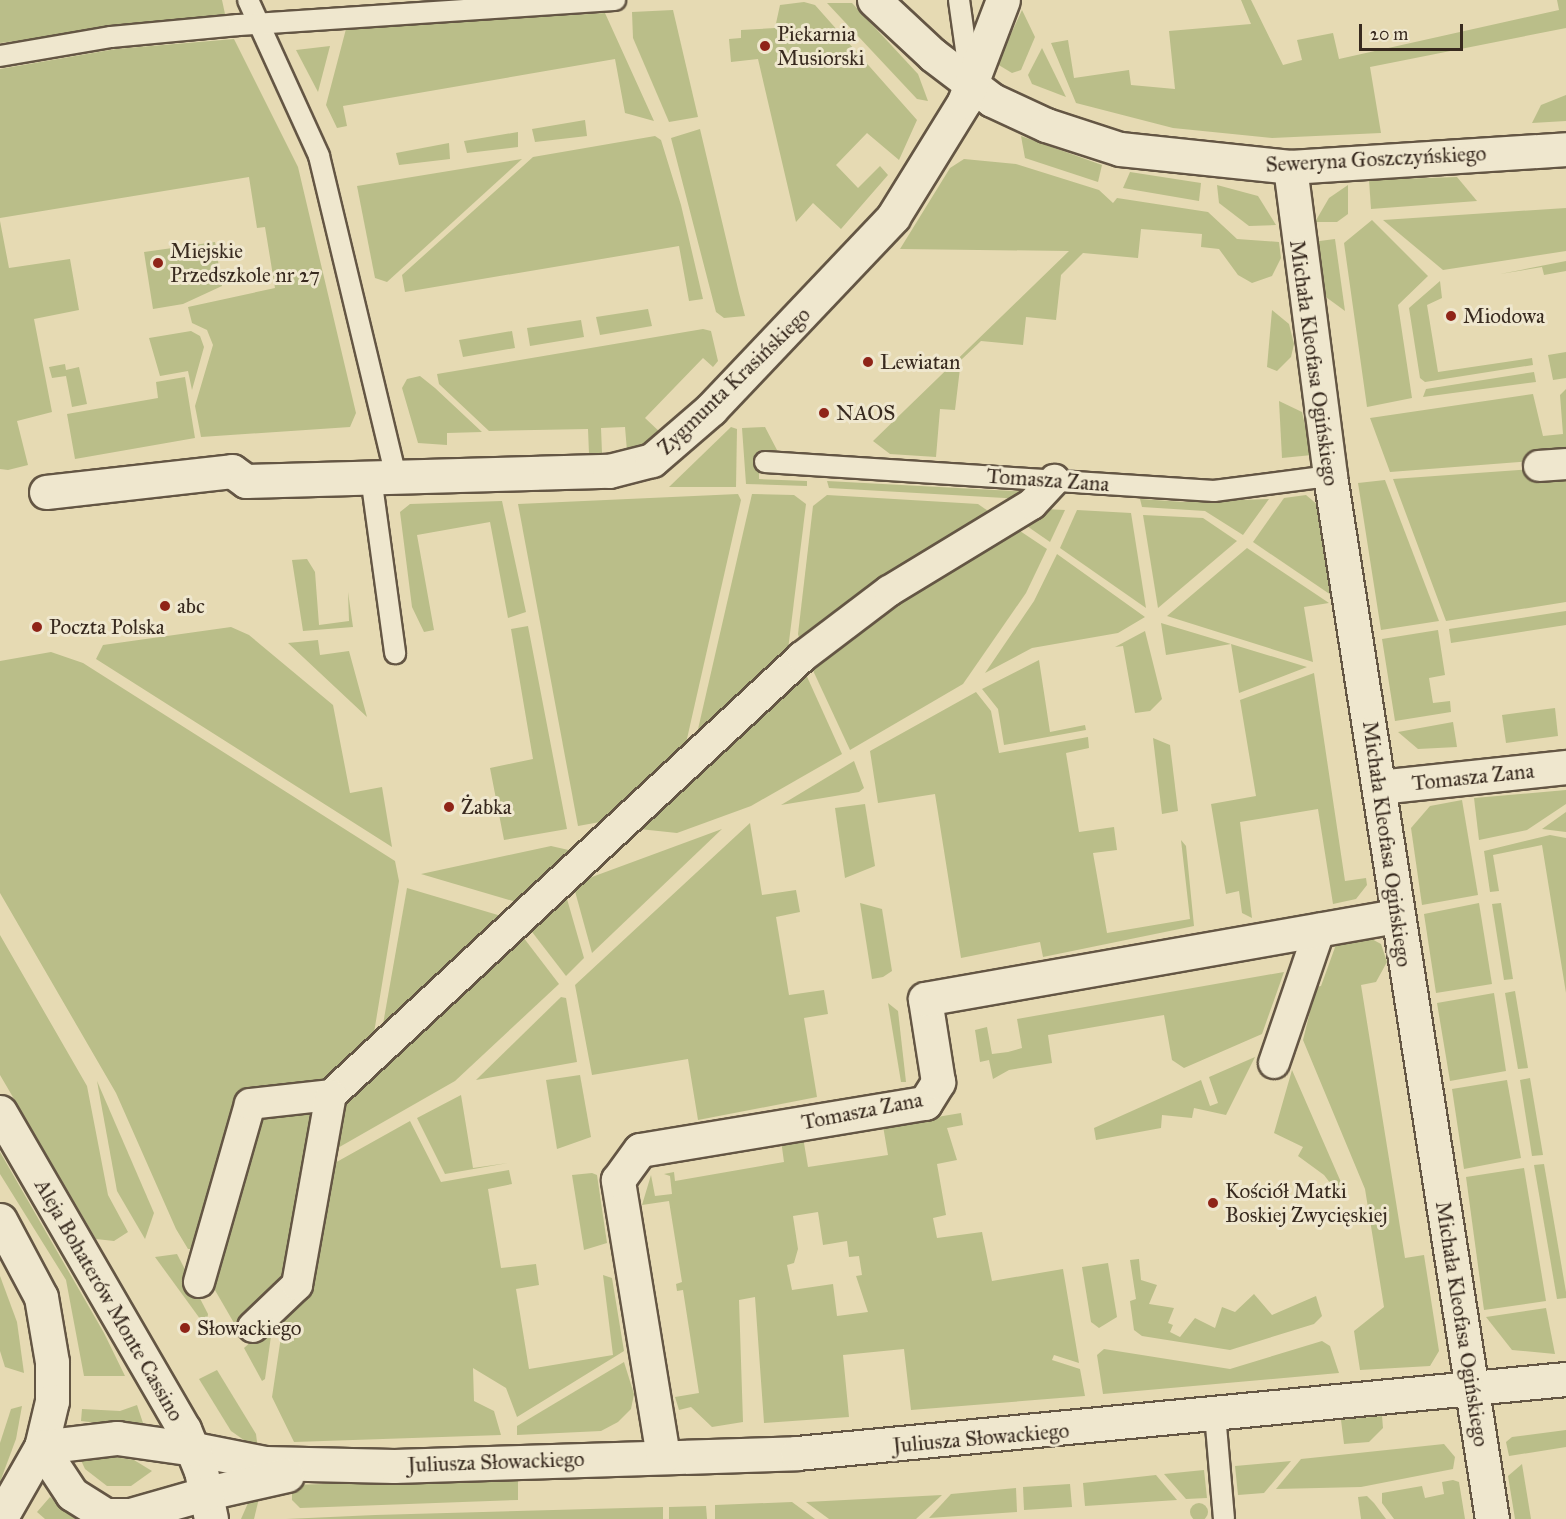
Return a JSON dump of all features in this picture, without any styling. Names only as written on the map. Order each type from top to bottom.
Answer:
[{"type":"street","name":"Seweryna Goszczyńskiego","points":[[874,0],[971,85],[1046,125],[1120,149],[1290,167],[1566,149]]},
{"type":"street","name":"Zygmunta Krasińskiego","points":[[46,492],[232,471],[246,481],[609,471],[652,460],[672,447],[893,217],[971,85],[1003,0]]},
{"type":"street","name":"Michała Kleofasa Ogińskiego","points":[[1290,167],[1330,476],[1492,1519]]},
{"type":"street","points":[[199,1282],[250,1104],[331,1095],[802,657],[888,591],[1032,504],[1054,480]]},
{"type":"street","name":"Tomasza Zana","points":[[1379,786],[1566,767]]},
{"type":"street","name":"Tomasza Zana","points":[[663,1456],[618,1180],[640,1150],[925,1102],[938,1082],[925,999],[1397,916]]},
{"type":"street","points":[[1274,1063],[1320,929]]},
{"type":"street","points":[[253,1327],[297,1285],[331,1095]]},
{"type":"street","name":"Aleja Bohaterów Monte Cassino","points":[[0,1112],[194,1449],[209,1506]]},
{"type":"street","points":[[0,1220],[27,1262],[49,1330],[52,1401],[41,1447],[0,1519]]},
{"type":"street","name":"Juliusza Słowackiego","points":[[394,1466],[930,1443],[1566,1379]]},
{"type":"street","points":[[41,1447],[75,1439],[117,1438],[194,1449],[265,1463],[394,1466]]},
{"type":"street","points":[[41,1447],[72,1494],[105,1515],[130,1515],[209,1506],[273,1476],[394,1466]]},
{"type":"lane","points":[[248,0],[319,156],[384,476],[395,653]]},
{"type":"lane","points":[[0,56],[111,37],[257,24],[615,0]]},
{"type":"lane","points":[[959,0],[971,85]]},
{"type":"lane","name":"Tomasza Zana","points":[[765,462],[1214,490],[1330,476]]},
{"type":"lane","points":[[1215,1414],[1224,1519]]},
{"type":"green space","points":[[0,0],[222,0],[225,14],[0,43]]},
{"type":"green space","points":[[1241,0],[1251,0],[1283,65],[1302,60],[1297,40],[1333,33],[1339,59],[1559,10],[1557,0],[1566,0],[1566,28],[1370,67],[1381,133],[1272,138],[1173,128],[1076,103],[1051,43],[1068,40],[1074,78],[1129,70],[1131,85],[1175,89],[1169,31],[1251,24]]},
{"type":"green space","points":[[804,2],[815,5],[917,120],[899,160],[867,133],[836,165],[858,188],[880,166],[888,175],[841,229],[813,203],[796,222],[758,59],[731,62],[729,39],[741,38],[741,30],[775,28],[780,5]]},
{"type":"green space","points":[[827,3],[852,3],[918,74],[928,101],[917,99]]},
{"type":"green space","points":[[673,10],[698,117],[669,122],[633,38],[632,12]]},
{"type":"green space","points":[[1022,10],[1035,37],[1021,70],[1012,73],[997,64]]},
{"type":"green space","points":[[605,13],[654,121],[625,113],[615,59],[343,106],[347,126],[337,128],[326,105],[346,29]]},
{"type":"green space","points":[[234,39],[298,167],[356,413],[350,427],[201,437],[195,406],[213,345],[207,330],[192,323],[188,307],[275,288],[265,227],[257,228],[249,177],[0,218],[0,69],[116,49]]},
{"type":"green space","points":[[330,46],[318,92],[296,50]]},
{"type":"green space","points":[[1042,48],[1066,97],[1032,84],[1028,75]]},
{"type":"green space","points":[[1566,95],[1566,121],[1532,123],[1541,105]]},
{"type":"green space","points":[[585,120],[587,136],[535,142],[532,129]]},
{"type":"green space","points":[[700,129],[745,316],[724,318],[716,312],[671,138]]},
{"type":"green space","points":[[518,132],[518,147],[467,153],[464,141]]},
{"type":"green space","points":[[655,136],[661,140],[681,205],[703,299],[689,301],[679,246],[405,292],[402,275],[533,157]]},
{"type":"green space","points":[[1021,136],[1102,165],[1098,182],[1025,158]]},
{"type":"green space","points":[[449,143],[450,159],[399,165],[396,153]]},
{"type":"green space","points":[[522,159],[387,282],[375,278],[357,186]]},
{"type":"green space","points":[[964,159],[1016,164],[1099,190],[1113,203],[1117,198],[1208,212],[1237,239],[1279,242],[1281,258],[1272,276],[1252,283],[1238,275],[1219,249],[1201,247],[1202,234],[1141,229],[1138,258],[1083,253],[1061,275],[1056,320],[1026,317],[1023,345],[981,341],[961,360],[955,410],[940,409],[936,457],[890,454],[873,441],[1069,251],[900,249],[950,168]]},
{"type":"green space","points":[[1130,172],[1201,183],[1199,201],[1123,188]]},
{"type":"green space","points":[[1457,177],[1477,201],[1371,209],[1369,180]]},
{"type":"green space","points":[[1217,185],[1258,196],[1276,225],[1249,226],[1219,203]]},
{"type":"green space","points":[[1348,185],[1348,214],[1337,222],[1315,222],[1329,198]]},
{"type":"green space","points":[[1566,208],[1566,251],[1443,270],[1383,220]]},
{"type":"green space","points":[[1372,220],[1428,276],[1398,305],[1412,398],[1367,407],[1344,243]]},
{"type":"green space","points":[[0,221],[9,268],[70,259],[79,310],[34,319],[52,412],[17,421],[28,465],[8,470],[0,469]]},
{"type":"green space","points":[[1335,239],[1345,311],[1319,292],[1312,242]]},
{"type":"green space","points":[[215,242],[222,286],[183,304],[153,309],[144,252]]},
{"type":"green space","points":[[1566,261],[1566,271],[1544,275],[1542,267],[1500,274]]},
{"type":"green space","points":[[1440,281],[1442,298],[1427,305],[1438,372],[1532,358],[1533,365],[1425,382],[1420,378],[1409,308]]},
{"type":"green space","points":[[648,309],[652,326],[600,335],[596,317]]},
{"type":"green space","points":[[1272,310],[1289,324],[1294,344],[1291,357],[1277,371],[1267,367]]},
{"type":"green space","points":[[581,320],[584,337],[530,346],[527,328]]},
{"type":"green space","points":[[703,329],[711,331],[718,361],[713,367],[703,358],[645,418],[663,435],[627,451],[625,427],[601,428],[602,453],[589,454],[588,429],[489,431],[439,384],[437,374]]},
{"type":"green space","points":[[191,331],[200,336],[204,347],[192,390],[188,371],[160,376],[149,338]]},
{"type":"green space","points":[[512,331],[515,348],[463,357],[459,340]]},
{"type":"green space","points":[[1566,352],[1566,378],[1553,380],[1548,355]]},
{"type":"green space","points":[[65,364],[66,370],[79,367],[87,404],[72,407],[66,376],[52,378],[49,367]]},
{"type":"green space","points":[[1534,372],[1536,382],[1423,397],[1426,389]]},
{"type":"green space","points":[[420,376],[482,432],[447,433],[447,445],[418,443],[402,388],[407,379]]},
{"type":"green space","points":[[185,377],[195,438],[75,459],[67,414],[158,398],[156,382]]},
{"type":"green space","points":[[1566,389],[1566,451],[1544,460],[1390,472],[1370,418],[1533,394],[1543,436],[1563,434],[1560,395]]},
{"type":"green space","points":[[1279,401],[1302,412],[1312,455],[1282,458]]},
{"type":"green space","points":[[731,427],[737,429],[736,487],[669,487]]},
{"type":"green space","points":[[765,427],[777,450],[759,450],[759,479],[807,481],[807,486],[746,484],[742,428]]},
{"type":"green space","points":[[1532,469],[1533,482],[1566,479],[1566,602],[1446,621],[1393,479]]},
{"type":"green space","points":[[1385,480],[1439,621],[1381,630],[1358,483]]},
{"type":"green space","points":[[827,481],[1033,492],[1021,499],[829,488]]},
{"type":"green space","points":[[738,494],[741,500],[684,752],[611,820],[578,826],[518,504]]},
{"type":"green space","points":[[752,494],[794,495],[806,504],[787,658],[696,738]]},
{"type":"green space","points":[[827,495],[978,504],[991,513],[801,645],[798,634],[813,506]]},
{"type":"green space","points":[[1306,495],[1319,506],[1334,597],[1253,542],[1284,498]]},
{"type":"green space","points":[[1140,499],[1184,502],[1269,499],[1243,535],[1205,511],[1142,507]]},
{"type":"green space","points":[[502,501],[526,612],[508,618],[490,522],[417,535],[434,630],[424,632],[412,607],[400,512],[410,504]]},
{"type":"green space","points":[[1045,509],[1065,510],[1050,542],[1024,524]]},
{"type":"green space","points":[[1077,510],[1131,513],[1146,608],[1060,548]]},
{"type":"green space","points":[[1143,515],[1203,518],[1237,541],[1158,608]]},
{"type":"green space","points":[[1017,529],[1047,549],[1026,593],[963,684],[850,750],[810,664],[860,623]]},
{"type":"green space","points":[[1247,548],[1329,603],[1304,607],[1313,662],[1167,616]]},
{"type":"green space","points":[[1057,554],[1145,617],[1118,633],[1032,648],[985,673],[1034,601]]},
{"type":"green space","points":[[307,559],[315,572],[319,625],[349,621],[348,592],[353,627],[303,631],[292,560]]},
{"type":"green space","points":[[1566,611],[1566,625],[1451,643],[1449,629]]},
{"type":"green space","points":[[1161,623],[1231,644],[1166,655]]},
{"type":"green space","points":[[528,626],[567,829],[504,840],[490,768],[533,759],[511,629]]},
{"type":"green space","points":[[231,627],[249,635],[333,705],[350,793],[382,787],[392,847],[96,659],[103,645]]},
{"type":"green space","points":[[1438,630],[1445,675],[1429,678],[1433,703],[1450,701],[1451,712],[1395,721],[1382,639]]},
{"type":"green space","points":[[1145,631],[1162,699],[1150,711],[1135,713],[1123,646],[1115,647]]},
{"type":"green space","points":[[318,640],[320,655],[349,651],[367,717],[288,643]]},
{"type":"green space","points":[[1231,644],[1307,667],[1239,693]]},
{"type":"green space","points":[[51,652],[83,663],[395,861],[399,881],[372,1045],[329,1085],[240,1094],[201,1249],[188,1249],[176,1229],[116,1093],[0,893],[0,661]]},
{"type":"green space","points":[[1039,660],[1050,732],[1085,725],[1086,730],[1004,745],[998,709],[982,689]]},
{"type":"green space","points":[[804,670],[842,754],[751,806],[677,833],[630,828]]},
{"type":"green space","points":[[1314,673],[1345,881],[1366,878],[1367,885],[1356,899],[1333,904],[1318,809],[1240,822],[1252,918],[1242,913],[1239,891],[1226,894],[1211,804],[1256,796],[1240,700]]},
{"type":"green space","points":[[976,692],[991,711],[999,753],[1088,737],[1089,748],[1066,753],[1079,832],[1114,827],[1117,850],[1093,853],[1107,933],[1190,919],[1181,840],[1186,846],[1194,926],[1043,957],[1040,942],[961,958],[935,794],[878,803],[870,751]]},
{"type":"green space","points":[[1555,708],[1558,736],[1506,743],[1502,715]]},
{"type":"green space","points":[[1453,722],[1457,747],[1418,749],[1398,732]]},
{"type":"green space","points":[[1153,738],[1170,745],[1178,811],[1162,814]]},
{"type":"green space","points":[[854,761],[864,788],[859,792],[781,805]]},
{"type":"green space","points":[[1566,790],[1566,804],[1527,830],[1479,840],[1474,798]]},
{"type":"green space","points":[[1462,800],[1478,895],[1422,905],[1411,828],[1430,806]]},
{"type":"green space","points":[[865,804],[875,866],[845,878],[835,808]]},
{"type":"green space","points":[[1566,812],[1566,832],[1542,829]]},
{"type":"green space","points":[[750,823],[762,895],[796,890],[800,912],[776,917],[789,995],[824,990],[828,1014],[804,1018],[817,1097],[698,1120],[688,1059],[592,1075],[575,985]]},
{"type":"green space","points":[[722,829],[592,953],[573,884]]},
{"type":"green space","points":[[1550,835],[1566,838],[1566,993],[1542,845],[1493,855],[1499,891],[1490,892],[1484,851]]},
{"type":"green space","points":[[551,846],[573,851],[523,904],[421,874]]},
{"type":"green space","points":[[407,888],[508,918],[382,1030]]},
{"type":"green space","points":[[565,892],[584,958],[566,976],[529,928]]},
{"type":"green space","points":[[860,903],[882,909],[892,971],[883,977],[872,979]]},
{"type":"green space","points":[[1479,903],[1492,984],[1436,993],[1424,914]]},
{"type":"green space","points":[[1501,903],[1513,979],[1504,980],[1492,904]]},
{"type":"green space","points":[[520,933],[559,984],[455,1081],[336,1149],[344,1097]]},
{"type":"green space","points":[[0,935],[87,1086],[108,1195],[128,1232],[114,1241],[96,1239],[0,1075]]},
{"type":"green space","points":[[1368,937],[1381,944],[1387,962],[1376,982],[1361,985],[1405,1258],[1424,1255],[1439,1351],[1430,1366],[1360,1370],[1354,1331],[1384,1307],[1365,1189],[1303,1040],[1316,987],[1321,986],[1338,939]]},
{"type":"green space","points":[[1284,972],[1262,1034],[1184,1068],[1172,1060],[1164,1015],[1048,1035],[1052,1063],[1009,1070],[993,1079],[989,1060],[980,1062],[975,1030],[987,1027],[992,1054],[1008,1052],[1022,1048],[1017,1019]]},
{"type":"green space","points":[[1515,991],[1528,1068],[1518,1069],[1505,993]]},
{"type":"green space","points":[[1494,993],[1506,1071],[1450,1081],[1437,1003]]},
{"type":"green space","points":[[561,997],[566,998],[577,1062],[476,1080]]},
{"type":"green space","points":[[888,1003],[898,1011],[906,1082],[901,1082]]},
{"type":"green space","points":[[1255,1057],[1226,1115],[1194,1108],[1192,1118],[1162,1115],[1161,1128],[1096,1140],[1094,1128],[1201,1080],[1210,1106],[1218,1103],[1209,1077]]},
{"type":"green space","points":[[1292,1070],[1347,1196],[1344,1201],[1324,1175],[1298,1156],[1303,1147],[1274,1133]]},
{"type":"green space","points":[[580,1075],[591,1137],[557,1149],[546,1080]]},
{"type":"green space","points":[[1530,1078],[1543,1155],[1532,1156],[1520,1080]]},
{"type":"green space","points":[[1507,1080],[1521,1158],[1464,1169],[1452,1089]]},
{"type":"green space","points":[[97,1081],[154,1213],[145,1239],[117,1191]]},
{"type":"green space","points":[[461,1095],[473,1168],[508,1163],[445,1174],[417,1118]]},
{"type":"green space","points":[[319,1109],[288,1278],[234,1323],[212,1285],[256,1121],[264,1114]]},
{"type":"green space","points":[[961,1113],[963,1125],[947,1128],[957,1160],[937,1164],[946,1215],[933,1218],[937,1238],[982,1232],[992,1281],[1063,1269],[1079,1363],[1054,1355],[1052,1360],[1080,1369],[1085,1396],[911,1410],[904,1349],[843,1355],[849,1417],[764,1423],[755,1297],[739,1300],[743,1422],[712,1427],[691,1407],[679,1410],[675,1397],[699,1393],[683,1290],[677,1291],[676,1284],[682,1282],[669,1201],[642,1205],[651,1175],[655,1196],[672,1194],[670,1176],[664,1174],[674,1172],[675,1181],[784,1162],[781,1140],[803,1137],[808,1167],[888,1155],[883,1126]],"holes":[[[818,1212],[823,1245],[847,1241],[849,1257],[859,1256],[862,1275],[856,1276],[868,1312],[837,1316],[833,1284],[792,1290],[787,1265],[794,1263],[798,1249],[793,1216]]]},
{"type":"green space","points":[[410,1121],[441,1182],[509,1170],[512,1184],[488,1189],[501,1268],[536,1264],[539,1285],[516,1289],[529,1369],[613,1355],[603,1275],[612,1278],[624,1351],[517,1417],[506,1388],[473,1368],[474,1401],[494,1411],[501,1435],[294,1442],[272,1397],[285,1310],[333,1164]]},
{"type":"green space","points":[[0,1152],[104,1333],[125,1376],[84,1376],[66,1280],[0,1174]]},
{"type":"green space","points":[[1544,1164],[1566,1298],[1557,1299],[1534,1165]]},
{"type":"green space","points":[[1524,1168],[1546,1301],[1484,1310],[1466,1177]]},
{"type":"green space","points":[[592,1173],[597,1175],[607,1243],[584,1250],[572,1175]]},
{"type":"green space","points":[[177,1254],[208,1314],[206,1327],[155,1257]]},
{"type":"green space","points":[[1139,1259],[1141,1280],[1157,1285],[1149,1304],[1174,1308],[1168,1323],[1173,1325],[1170,1332],[1180,1337],[1195,1318],[1215,1328],[1222,1307],[1235,1312],[1254,1294],[1272,1315],[1316,1296],[1322,1316],[1314,1324],[1230,1350],[1142,1336],[1134,1330],[1130,1301],[1136,1299],[1130,1260]]},
{"type":"green space","points":[[1108,1263],[1117,1317],[1099,1328],[1091,1322],[1082,1267]]},
{"type":"green space","points":[[0,1276],[17,1322],[24,1373],[5,1367],[0,1351]]},
{"type":"green space","points":[[1546,1308],[1555,1354],[1512,1350],[1486,1317]]},
{"type":"green space","points":[[273,1322],[265,1379],[262,1381],[244,1348]]},
{"type":"green space","points":[[1322,1341],[1330,1346],[1339,1373],[1103,1394],[1097,1355],[1104,1349],[1230,1369]]},
{"type":"green space","points":[[624,1362],[634,1394],[631,1409],[618,1422],[601,1431],[517,1435],[517,1426]]},
{"type":"green space","points":[[217,1370],[256,1434],[258,1450],[231,1431],[199,1379]]},
{"type":"green space","points":[[137,1405],[145,1429],[81,1421],[82,1409],[120,1411]]},
{"type":"green space","points":[[22,1406],[16,1439],[0,1482],[0,1443],[11,1409]]},
{"type":"green space","points":[[1382,1416],[1383,1428],[1369,1442],[1344,1444],[1341,1420]]},
{"type":"green space","points":[[1566,1430],[1566,1447],[1509,1456],[1506,1442],[1512,1437]]},
{"type":"green space","points":[[1444,1444],[1455,1457],[1453,1469],[1361,1487],[1276,1489],[1301,1459]]},
{"type":"green space","points":[[86,1453],[134,1460],[152,1471],[131,1486],[107,1486],[85,1469],[79,1456]]},
{"type":"green space","points":[[1291,1461],[1264,1493],[1238,1495],[1235,1466]]},
{"type":"green space","points":[[1522,1464],[1531,1519],[1515,1519],[1508,1476]]},
{"type":"green space","points":[[1204,1470],[1207,1498],[1186,1499],[1164,1474]]},
{"type":"green space","points":[[1156,1475],[1177,1500],[1085,1506],[1083,1483]]},
{"type":"green space","points":[[518,1478],[518,1500],[300,1508],[292,1500],[292,1485]]},
{"type":"green space","points":[[1453,1480],[1459,1482],[1465,1519],[1394,1519],[1382,1503],[1382,1493],[1422,1486],[1425,1498],[1444,1494],[1442,1482]]},
{"type":"green space","points":[[1070,1484],[1072,1507],[1024,1510],[1023,1487]]},
{"type":"green space","points":[[1016,1488],[1017,1512],[929,1518],[951,1494]]},
{"type":"green space","points":[[260,1494],[254,1519],[241,1519],[248,1503]]},
{"type":"green space","points":[[942,1495],[916,1519],[829,1519],[806,1502]]},
{"type":"green space","points":[[1367,1496],[1386,1519],[1361,1519],[1358,1497]]},
{"type":"green space","points":[[50,1497],[77,1519],[45,1519],[37,1512]]},
{"type":"green space","points":[[792,1502],[815,1519],[715,1519],[715,1505]]},
{"type":"green space","points":[[1199,1503],[1205,1506],[1208,1512],[1205,1518],[1199,1521],[1193,1518],[1190,1512],[1193,1506]]},
{"type":"green space","points":[[706,1506],[707,1519],[669,1519],[669,1507]]},
{"type":"green space","points":[[663,1507],[663,1519],[286,1519],[375,1515]]},
{"type":"place","name":"Piekarnia Musiorski","points":[[765,46]]},
{"type":"place","name":"Miejskie Przedszkole nr 27","points":[[158,263]]},
{"type":"place","name":"Miodowa","points":[[1451,316]]},
{"type":"place","name":"Lewiatan","points":[[868,362]]},
{"type":"place","name":"NAOS","points":[[824,413]]},
{"type":"place","name":"abc","points":[[165,606]]},
{"type":"place","name":"Poczta Polska","points":[[37,627]]},
{"type":"place","name":"Żabka","points":[[449,807]]},
{"type":"place","name":"Kościół Matki Boskiej Zwycięskiej","points":[[1213,1203]]},
{"type":"place","name":"Słowackiego","points":[[185,1328]]}]
